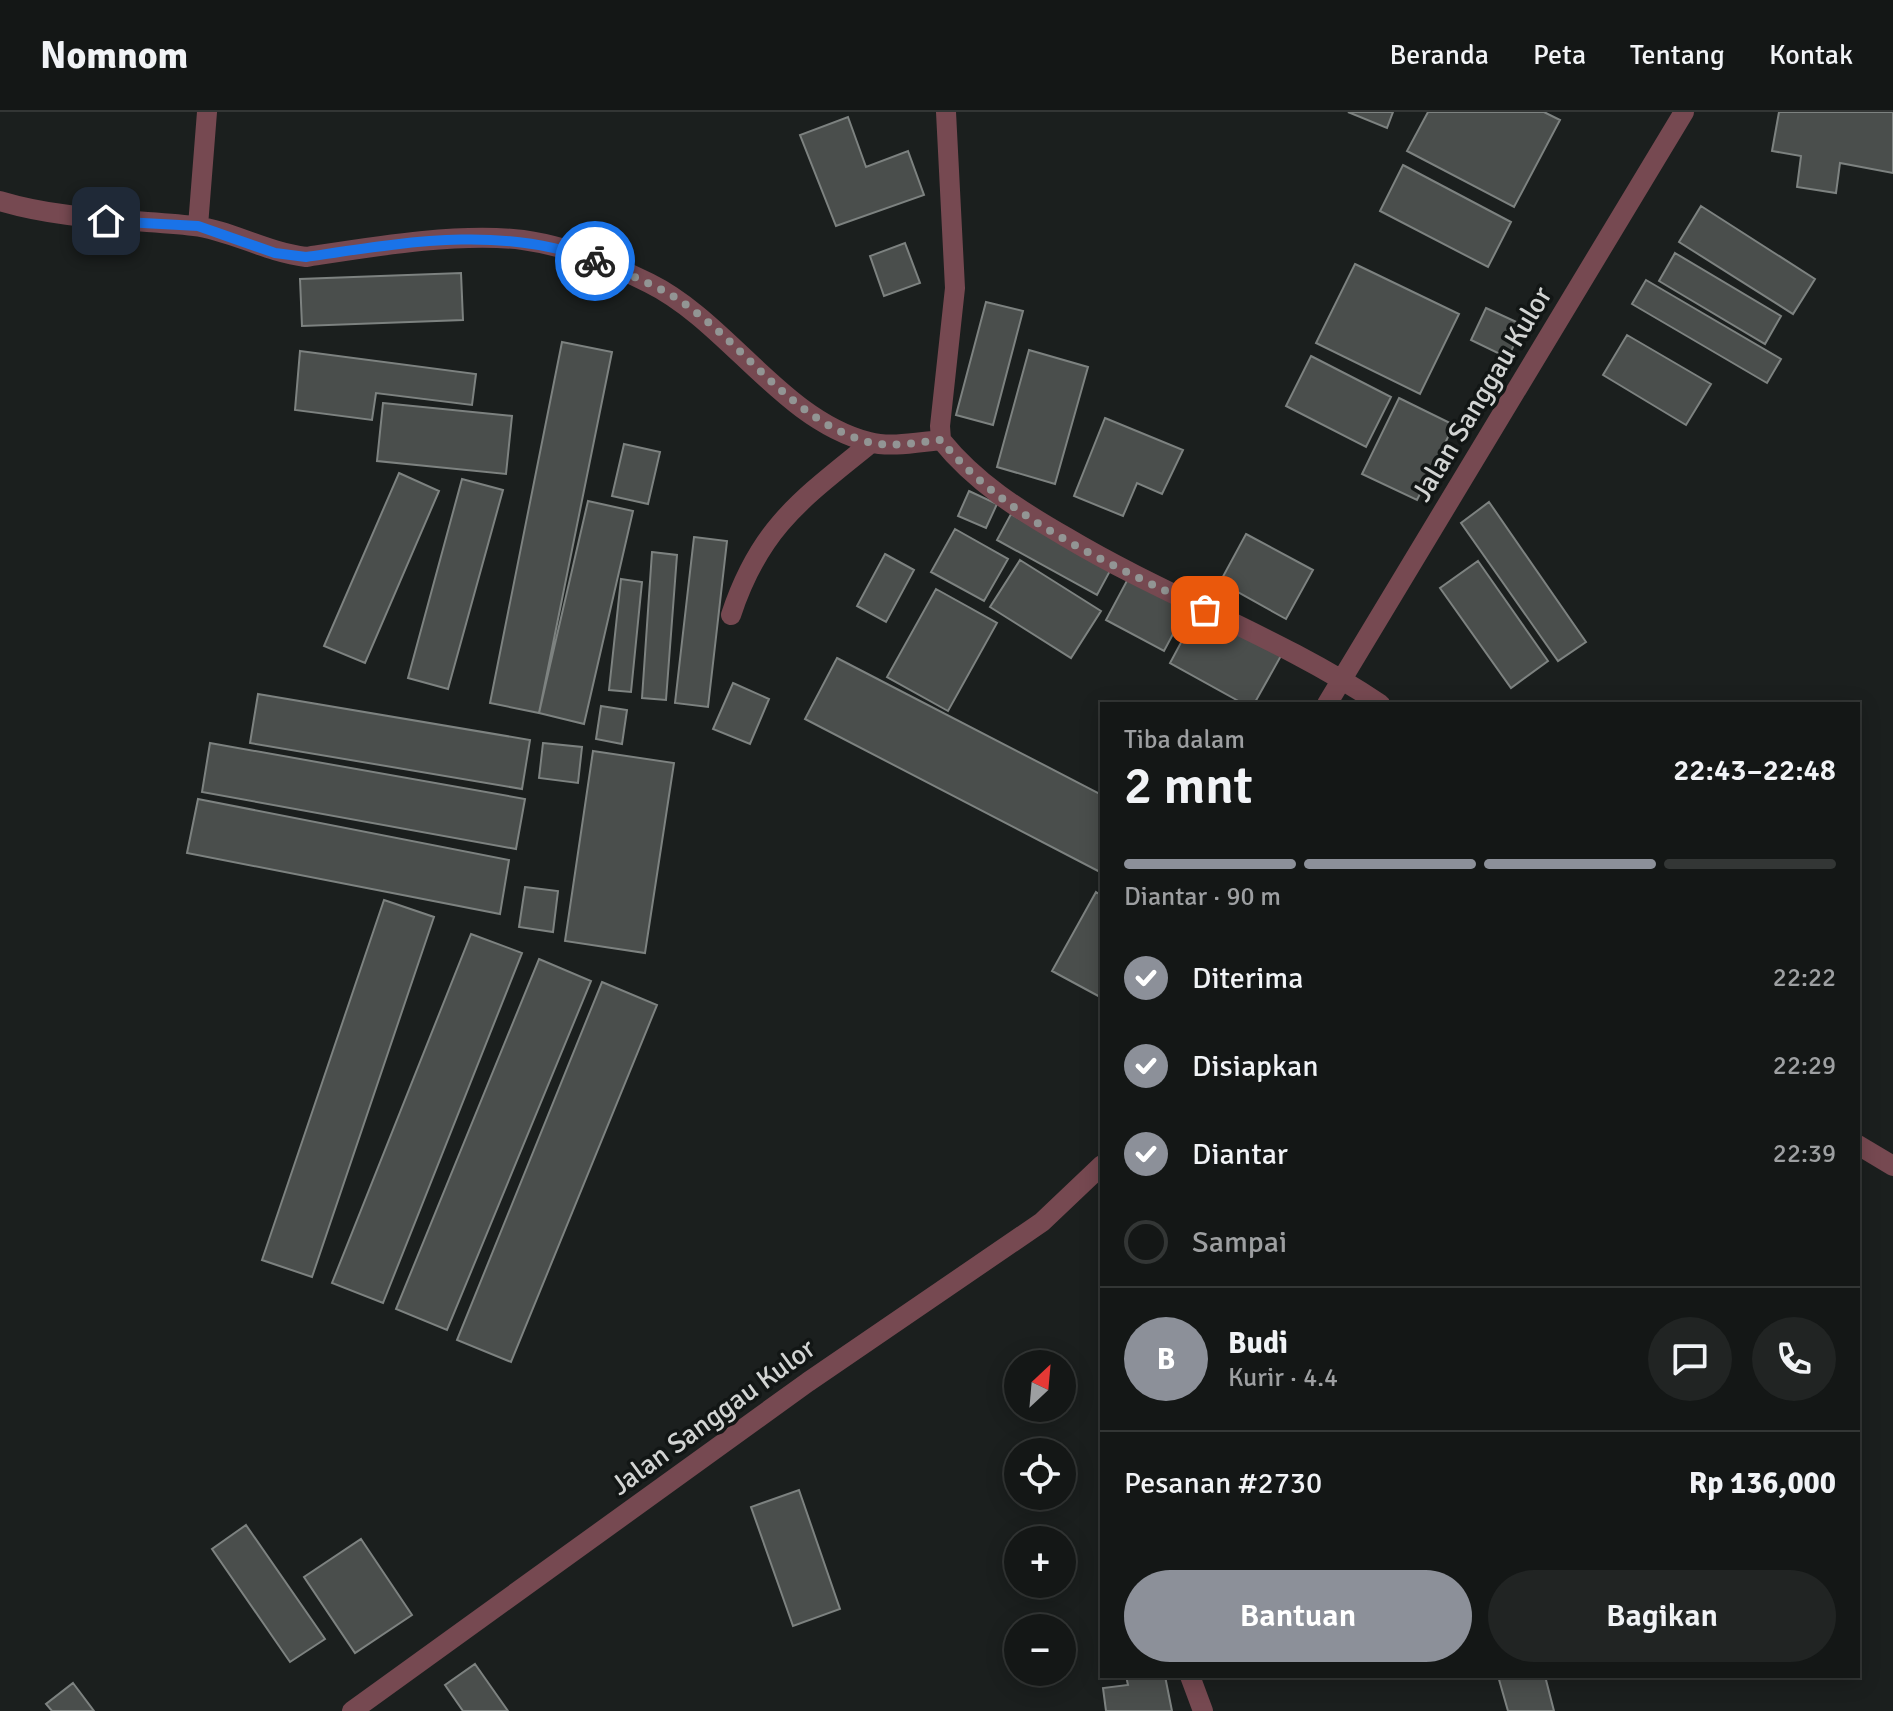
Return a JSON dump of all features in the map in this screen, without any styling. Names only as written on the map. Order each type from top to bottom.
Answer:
[{"type":"street","points":[[198,226],[207,112]]},
{"type":"street","points":[[946,112],[955,288],[941,440],[988,488],[1036,520],[1097,556],[1340,677],[1377,702]]},
{"type":"street","name":"Jalan Sanggau Kulor","points":[[1328,702],[1340,677],[1441,518],[1684,112]]},
{"type":"street","points":[[0,201],[106,221],[198,226],[275,253],[306,257],[494,237],[571,251],[650,283],[693,310],[801,405],[839,430],[871,443],[941,440]]},
{"type":"street","points":[[731,615],[744,577],[775,525],[871,443]]},
{"type":"street","points":[[1860,1146],[1893,1166]]},
{"type":"street","name":"Jalan Sanggau Kulor","points":[[352,1711],[808,1382],[1042,1222],[1100,1167]]},
{"type":"street","points":[[1191,1678],[1203,1711]]},
{"type":"building","points":[[1348,112],[1393,112],[1387,128]]},
{"type":"building","points":[[1428,112],[1544,112],[1560,120],[1514,207],[1407,151]]},
{"type":"building","points":[[1779,112],[1893,112],[1893,173],[1840,163],[1836,193],[1797,187],[1801,156],[1772,151]]},
{"type":"building","points":[[848,117],[866,167],[908,151],[924,195],[836,226],[800,135]]},
{"type":"building","points":[[1403,165],[1511,222],[1488,267],[1380,211]]},
{"type":"building","points":[[1701,206],[1815,279],[1793,314],[1679,242]]},
{"type":"building","points":[[905,243],[920,283],[884,296],[870,256]]},
{"type":"building","points":[[1675,253],[1781,316],[1765,344],[1659,281]]},
{"type":"building","points":[[1355,264],[1459,314],[1420,394],[1316,343]]},
{"type":"building","points":[[461,273],[463,320],[302,326],[300,279]]},
{"type":"building","points":[[1646,280],[1781,359],[1767,383],[1632,304]]},
{"type":"building","points":[[986,302],[1023,311],[993,425],[956,415]]},
{"type":"building","points":[[1486,308],[1523,325],[1508,358],[1471,340]]},
{"type":"building","points":[[1627,335],[1711,384],[1686,425],[1603,375]]},
{"type":"building","points":[[562,342],[612,352],[539,713],[490,703]]},
{"type":"building","points":[[1029,350],[1088,367],[1055,484],[997,467]]},
{"type":"building","points":[[300,351],[476,374],[472,405],[376,393],[372,420],[295,410]]},
{"type":"building","points":[[1311,356],[1391,397],[1366,447],[1286,406]]},
{"type":"building","points":[[1399,398],[1454,425],[1417,500],[1362,474]]},
{"type":"building","points":[[383,403],[512,416],[506,474],[377,461]]},
{"type":"building","points":[[1105,418],[1183,450],[1162,494],[1137,483],[1123,516],[1074,496]]},
{"type":"building","points":[[624,444],[660,452],[648,504],[612,496]]},
{"type":"building","points":[[399,473],[439,491],[365,663],[324,646]]},
{"type":"building","points":[[462,479],[503,490],[448,689],[408,678]]},
{"type":"building","points":[[969,491],[997,504],[986,528],[958,516]]},
{"type":"building","points":[[588,501],[633,511],[584,724],[539,713]]},
{"type":"building","points":[[1489,502],[1586,642],[1558,661],[1461,523]]},
{"type":"building","points":[[1011,514],[1111,569],[1097,595],[997,540]]},
{"type":"building","points":[[955,529],[1008,559],[984,601],[931,572]]},
{"type":"building","points":[[1246,534],[1313,570],[1286,619],[1220,582]]},
{"type":"building","points":[[694,537],[727,541],[708,707],[675,703]]},
{"type":"building","points":[[652,552],[677,555],[666,700],[642,698]]},
{"type":"building","points":[[885,554],[914,570],[886,622],[857,606]]},
{"type":"building","points":[[1020,560],[1101,611],[1071,658],[990,607]]},
{"type":"building","points":[[1478,561],[1548,661],[1511,688],[1440,588]]},
{"type":"building","points":[[1130,575],[1188,606],[1164,651],[1106,620]]},
{"type":"building","points":[[621,579],[642,582],[631,692],[609,690]]},
{"type":"building","points":[[936,589],[997,623],[948,711],[887,677]]},
{"type":"building","points":[[1199,609],[1282,654],[1255,702],[1240,702],[1170,663]]},
{"type":"building","points":[[837,658],[1100,794],[1100,872],[805,719]]},
{"type":"building","points":[[733,683],[769,699],[750,744],[713,729]]},
{"type":"building","points":[[258,694],[530,740],[522,789],[250,743]]},
{"type":"building","points":[[601,706],[627,710],[622,744],[596,739]]},
{"type":"building","points":[[210,743],[525,799],[516,849],[202,792]]},
{"type":"building","points":[[543,743],[582,747],[578,783],[539,778]]},
{"type":"building","points":[[593,751],[674,763],[645,953],[565,941]]},
{"type":"building","points":[[198,799],[509,860],[500,914],[187,853]]},
{"type":"building","points":[[525,887],[558,891],[553,932],[519,927]]},
{"type":"building","points":[[1096,892],[1100,895],[1100,997],[1052,971]]},
{"type":"building","points":[[384,900],[434,917],[312,1277],[262,1260]]},
{"type":"building","points":[[471,934],[522,953],[383,1303],[332,1283]]},
{"type":"building","points":[[539,959],[591,981],[447,1330],[396,1309]]},
{"type":"building","points":[[602,982],[657,1005],[511,1362],[457,1340]]},
{"type":"building","points":[[799,1490],[840,1609],[793,1626],[751,1507]]},
{"type":"building","points":[[246,1525],[325,1639],[290,1662],[212,1549]]},
{"type":"building","points":[[361,1539],[412,1615],[355,1653],[304,1577]]},
{"type":"building","points":[[475,1664],[508,1711],[463,1711],[445,1685]]},
{"type":"building","points":[[1126,1678],[1165,1678],[1172,1711],[1106,1711],[1103,1688],[1128,1685]]},
{"type":"building","points":[[1499,1678],[1546,1678],[1554,1711],[1508,1711]]},
{"type":"building","points":[[73,1683],[94,1711],[52,1711],[46,1704]]},
{"type":"way so far","points":[[595,261],[650,283],[693,310],[801,405],[839,430],[871,443],[941,440],[960,463],[988,488],[1036,520],[1097,556],[1205,610]]},
{"type":"route","points":[[106,221],[198,226],[275,253],[306,257],[494,237],[571,251],[595,261]]}]
